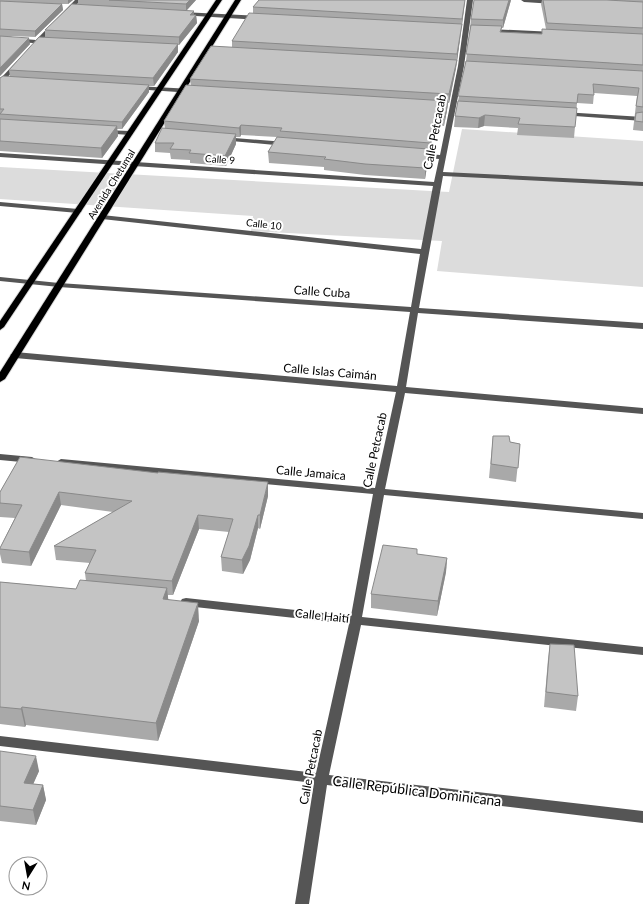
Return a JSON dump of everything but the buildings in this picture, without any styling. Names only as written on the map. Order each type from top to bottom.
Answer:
[{"type":"main road","name":"Avenida Chetumal","points":[[1,324],[159,89],[182,49],[219,0]]},
{"type":"main road","name":"Avenida Chetumal","points":[[0,379],[136,164],[158,134],[181,90],[210,51],[238,0]]},
{"type":"street","points":[[32,47],[78,0]]},
{"type":"street","name":"Calle Petcacab","points":[[302,904],[321,780],[356,619],[379,492],[401,390],[424,252],[461,66],[470,0]]},
{"type":"street","points":[[524,0],[564,2]]},
{"type":"street","points":[[62,8],[78,8]]},
{"type":"street","points":[[178,14],[268,18]]},
{"type":"street","points":[[482,30],[558,34]]},
{"type":"street","points":[[0,39],[53,42]]},
{"type":"street","points":[[1,81],[22,58]]},
{"type":"street","points":[[1,81],[10,81]]},
{"type":"street","points":[[128,87],[197,92]]},
{"type":"street","points":[[556,114],[643,119]]},
{"type":"street","points":[[99,132],[130,133]]},
{"type":"street","points":[[217,139],[295,145]]},
{"type":"street","points":[[404,154],[444,157]]},
{"type":"street","name":"Calle 9","points":[[0,155],[111,161],[136,164],[438,184]]},
{"type":"street","points":[[440,174],[643,184]]},
{"type":"street","points":[[0,204],[78,211]]},
{"type":"street","name":"Calle 10","points":[[102,217],[424,252]]},
{"type":"street","name":"Calle Cuba","points":[[0,279],[59,285],[414,311],[643,326]]},
{"type":"street","name":"Calle Islas Caimán","points":[[15,355],[643,411]]},
{"type":"street","name":"Calle Jamaica","points":[[0,457],[643,516]]},
{"type":"street","name":"Calle Haití","points":[[174,601],[643,650]]},
{"type":"street","name":"Calle República Dominicana","points":[[0,741],[321,780],[643,816]]},
{"type":"shaded area","points":[[462,129],[643,141],[643,287],[437,271],[442,241],[251,231],[253,216],[0,199],[0,167],[449,192]]}]
